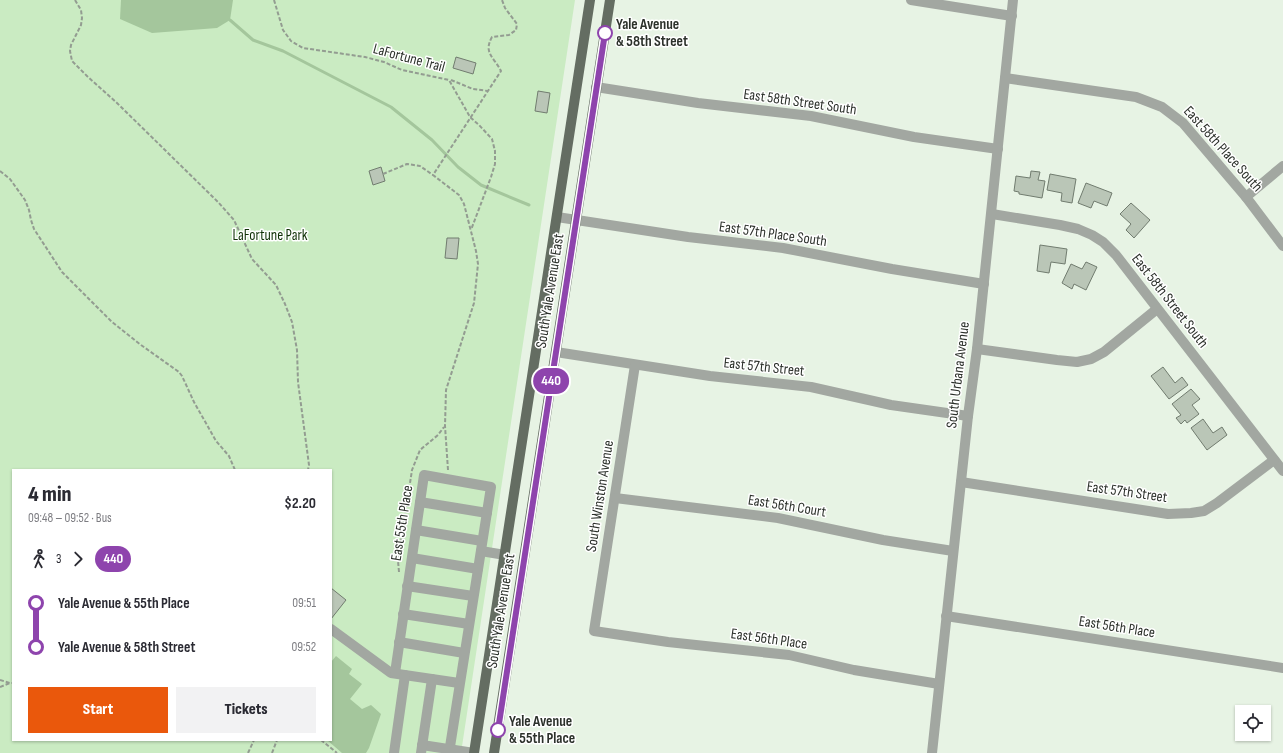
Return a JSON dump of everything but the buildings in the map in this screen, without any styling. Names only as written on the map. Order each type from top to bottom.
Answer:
[{"type":"main road","name":"South Yale Avenue East","points":[[474,753],[590,0]]},
{"type":"main road","name":"South Yale Avenue East","points":[[494,753],[610,0]]},
{"type":"street","points":[[910,0],[1012,16]]},
{"type":"street","name":"South Urbana Avenue","points":[[934,753],[946,616],[992,214],[1013,0]]},
{"type":"street","name":"East 58th Place South","points":[[1005,78],[1136,97],[1162,107],[1183,123],[1246,197],[1283,246]]},
{"type":"street","name":"East 58th Street South","points":[[596,87],[698,103],[811,116],[914,137],[998,149]]},
{"type":"street","points":[[1246,197],[1283,166]]},
{"type":"street","name":"East 58th Street South","points":[[992,214],[1078,229],[1092,234],[1103,242],[1116,255],[1283,471]]},
{"type":"street","name":"East 57th Place South","points":[[557,217],[688,237],[783,248],[892,269],[984,284]]},
{"type":"street","points":[[977,349],[1077,362],[1091,359],[1104,352],[1158,309]]},
{"type":"street","name":"East 57th Street","points":[[556,352],[710,376],[811,387],[891,405],[968,416]]},
{"type":"street","name":"South Winston Avenue","points":[[594,631],[635,365]]},
{"type":"street","name":"East 57th Street","points":[[961,482],[1168,514],[1186,514],[1204,511],[1217,504],[1274,460]]},
{"type":"street","name":"East 55th Place","points":[[394,673],[424,475],[491,486],[449,751]]},
{"type":"street","name":"East 56th Court","points":[[615,498],[778,518],[883,540],[953,551]]},
{"type":"street","points":[[420,502],[487,513]]},
{"type":"street","points":[[416,530],[482,546],[505,555]]},
{"type":"street","points":[[412,558],[478,569]]},
{"type":"street","points":[[408,586],[473,596]]},
{"type":"street","points":[[403,614],[469,624]]},
{"type":"street","name":"East 56th Place","points":[[946,616],[1283,668]]},
{"type":"street","points":[[332,630],[391,673],[459,683]]},
{"type":"street","name":"East 56th Place","points":[[594,631],[668,642],[789,655],[860,671],[939,684]]},
{"type":"street","points":[[399,642],[464,653]]},
{"type":"street","points":[[394,753],[406,675]]},
{"type":"street","points":[[432,679],[422,749],[474,753]]},
{"type":"path","points":[[75,0],[81,10],[82,18],[81,25],[71,45],[70,51],[72,60],[218,202],[234,220],[252,259],[276,285],[292,322],[297,350],[298,382],[309,465],[308,469]]},
{"type":"path","name":"LaFortune Trail","points":[[274,0],[283,30],[291,41],[303,48],[365,57],[384,62],[402,70],[450,80],[470,117],[480,125],[492,139],[496,151],[495,164],[491,177],[471,230]]},
{"type":"path","points":[[433,175],[501,71],[489,52],[487,45],[492,37],[509,35],[516,30],[517,24],[505,8],[502,0]]},
{"type":"path","points":[[450,80],[474,89],[488,91]]},
{"type":"path","points":[[383,174],[407,164],[420,166],[459,195],[464,204],[476,251],[478,264],[474,303],[446,390],[444,426],[448,475]]},
{"type":"path","points":[[0,171],[10,179],[25,200],[34,228],[66,276],[112,322],[179,372],[216,441],[229,456],[235,469]]},
{"type":"path","points":[[0,680],[10,683]]},
{"type":"path","points":[[0,687],[10,683]]},
{"type":"path","points":[[248,753],[254,741]]},
{"type":"path","points":[[272,753],[277,741]]},
{"type":"path","points":[[322,741],[337,753]]},
{"type":"green space","name":"LaFortune Park","points":[[0,0],[575,0],[461,753],[0,753]]},
{"type":"shaded area","points":[[121,0],[233,0],[230,20],[217,28],[152,33],[120,19]]},
{"type":"shaded area","points":[[336,656],[352,669],[349,674],[362,684],[350,699],[362,709],[371,705],[381,714],[366,753],[342,753],[328,741],[332,741],[332,661]]},
{"type":"waterway","points":[[230,20],[253,40],[283,51],[391,107],[432,140],[458,167],[481,185],[529,205]]},
{"type":"bus line","name":"440","points":[[498,730],[605,33]]},
{"type":"place","name":"Yale Avenue & 58th Street","points":[[605,33]]},
{"type":"place","name":"Yale Avenue & 55th Place","points":[[498,730]]}]
